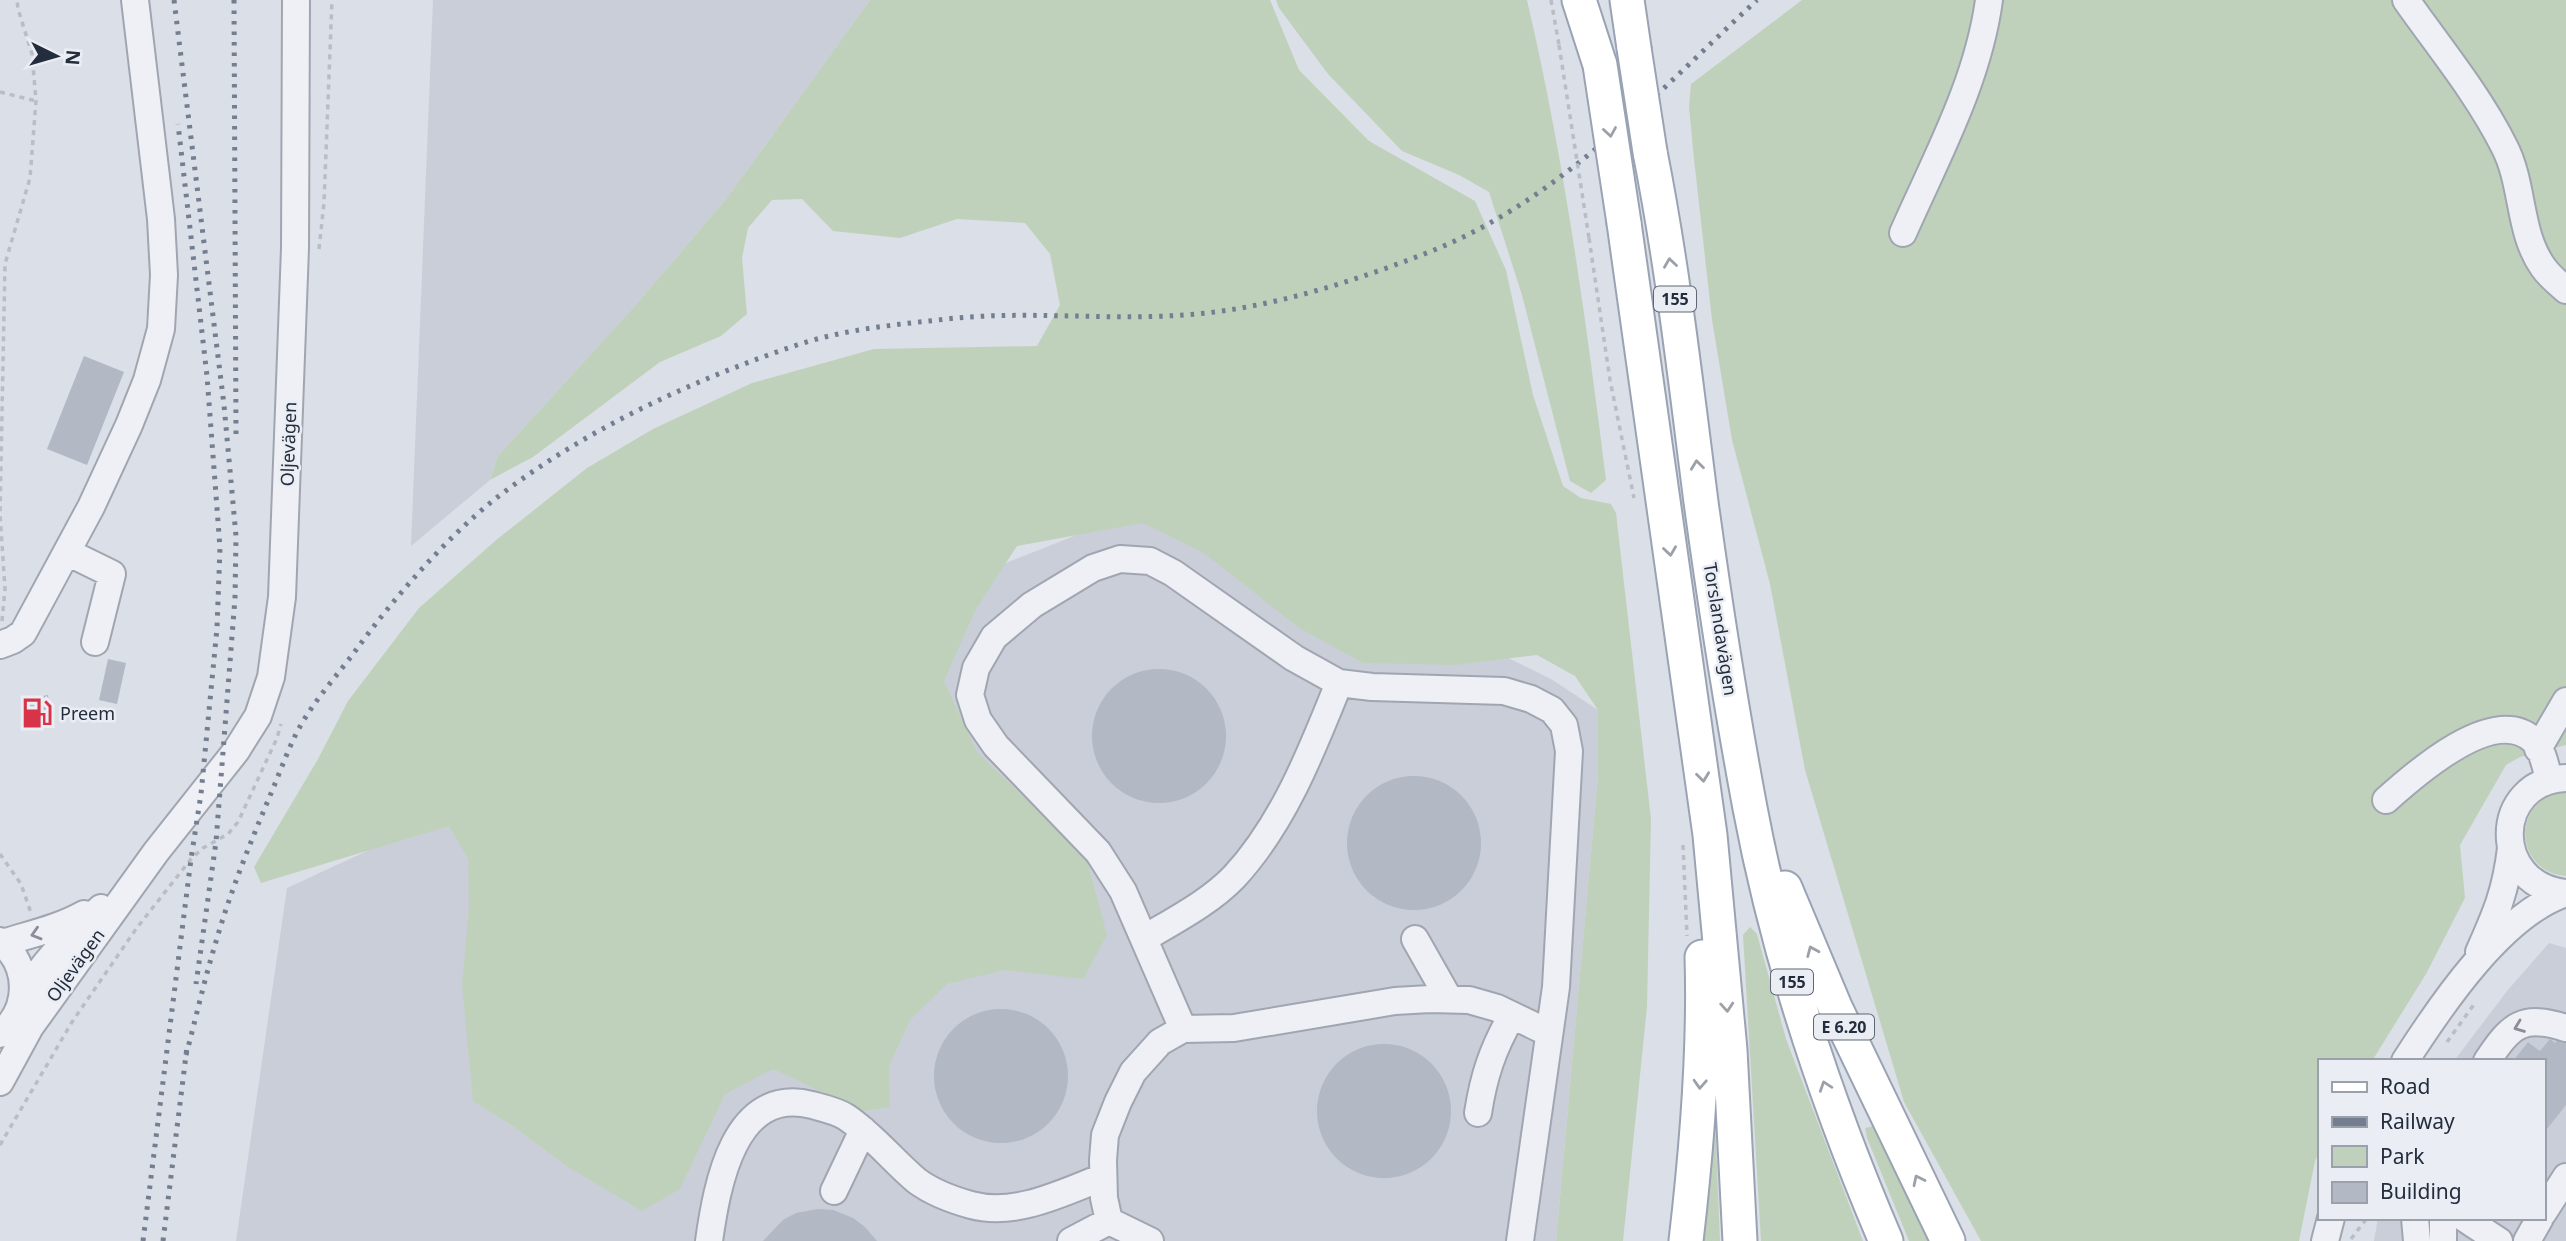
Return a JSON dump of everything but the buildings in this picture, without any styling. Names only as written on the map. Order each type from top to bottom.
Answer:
[{"type":"main road","points":[[1579,0],[1600,65]]},
{"type":"main road","name":"155","points":[[1590,0],[1624,223],[1696,836],[1730,1050],[1740,1241]]},
{"type":"main road","name":"Torslandavägen","points":[[1627,0],[1641,49],[1650,152],[1663,218],[1709,555],[1750,809],[1802,1019],[1842,1136],[1886,1241]]},
{"type":"main road","points":[[1641,49],[1648,0]]},
{"type":"main road","name":"E 6.20","points":[[1750,809],[1835,1007],[1948,1241]]},
{"type":"main road","name":"155","points":[[1686,1241],[1696,1161],[1703,991],[1696,836]]},
{"type":"street","points":[[1,634],[13,640],[23,633],[67,552],[129,425],[147,380],[160,329],[164,275],[162,219],[135,0]]},
{"type":"street","name":"Oljevägen","points":[[0,1082],[30,1027],[156,852],[236,751],[258,716],[271,677],[282,597],[295,248],[296,0]]},
{"type":"street","points":[[1903,233],[1964,94],[1982,38],[1989,0]]},
{"type":"street","points":[[2406,0],[2467,85],[2505,147],[2520,193],[2530,243],[2542,266],[2566,289]]},
{"type":"street","points":[[67,552],[111,574],[95,642]]},
{"type":"street","points":[[1183,1029],[1123,891],[1098,852],[996,746],[978,720],[970,695],[976,668],[994,637],[1032,605],[1093,568],[1120,559],[1150,561],[1173,573],[1294,658],[1339,682],[1372,687],[1504,691],[1531,699],[1552,710],[1564,724],[1569,751],[1559,953],[1520,1241]]},
{"type":"street","points":[[1145,938],[1190,911],[1232,879],[1261,844],[1285,803],[1339,682]]},
{"type":"street","points":[[2538,749],[2566,701]]},
{"type":"street","points":[[2386,800],[2417,771],[2465,742],[2502,729],[2515,730],[2534,740],[2544,762],[2557,779],[2527,793],[2516,807],[2509,831],[2511,848],[2508,878],[2501,903],[2472,967]]},
{"type":"street","points":[[2511,848],[2518,866],[2530,880],[2547,890],[2566,893]]},
{"type":"street","name":"Oljevägen","points":[[0,1034],[16,1016],[33,977],[49,956],[156,852]]},
{"type":"street","points":[[2406,1059],[2472,967],[2529,912],[2566,893]]},
{"type":"street","name":"Oljevägen","points":[[23,998],[24,983],[20,968],[13,954],[2,942],[70,922],[110,899]]},
{"type":"street","points":[[1415,939],[1449,999]]},
{"type":"street","points":[[1109,1221],[1103,1177],[1105,1135],[1133,1072],[1160,1042],[1183,1029],[1234,1028],[1395,1001],[1449,999],[1469,1000],[1512,1015],[1549,1033]]},
{"type":"street","points":[[1478,1113],[1483,1080],[1493,1049],[1512,1015]]},
{"type":"street","points":[[2488,1059],[2510,1029],[2524,1023],[2551,1024],[2566,1028]]},
{"type":"street","points":[[709,1241],[721,1180],[733,1145],[747,1124],[763,1108],[784,1103],[802,1102],[844,1115],[918,1182],[943,1195],[972,1205],[998,1209],[1026,1204],[1103,1177]]},
{"type":"street","points":[[834,1191],[863,1130]]},
{"type":"street","points":[[2545,1208],[2557,1178]]},
{"type":"street","points":[[2325,1241],[2330,1220]]},
{"type":"street","points":[[2415,1220],[2417,1241]]},
{"type":"street","points":[[2443,1220],[2443,1241]]},
{"type":"street","points":[[2463,1241],[2464,1220]]},
{"type":"street","points":[[2467,1220],[2492,1239]]},
{"type":"street","points":[[2526,1241],[2539,1220]]},
{"type":"street","points":[[1071,1241],[1109,1221]]},
{"type":"street","points":[[1109,1221],[1150,1241]]},
{"type":"path","points":[[1,634],[5,589],[0,514],[5,264],[30,178],[36,101],[33,54],[17,0]]},
{"type":"path","points":[[319,256],[324,203],[332,0]]},
{"type":"path","points":[[1551,0],[1610,380],[1635,503]]},
{"type":"path","points":[[0,92],[36,101]]},
{"type":"path","points":[[0,1145],[72,1022],[136,929],[191,859],[203,848],[228,834],[238,822],[277,738],[284,715]]},
{"type":"path","points":[[1688,945],[1696,836]]},
{"type":"path","points":[[2350,1241],[2351,1236],[2365,1220]]},
{"type":"shaded area","points":[[433,0],[870,0],[727,198],[632,309],[498,456],[490,480],[411,546]]},
{"type":"shaded area","points":[[1142,509],[1449,629],[1551,679],[1598,710],[1598,775],[1556,1241],[236,1241],[287,888],[883,612]]},
{"type":"shaded area","points":[[2549,943],[2566,948],[2566,1038],[2540,1051],[2528,1042],[2515,1059],[2456,1059],[2507,991]]},
{"type":"shaded area","points":[[2566,1105],[2566,1241],[2374,1241],[2378,1220],[2545,1220],[2545,1129]]},
{"type":"green space","points":[[870,0],[1270,0],[1299,70],[1369,141],[1475,201],[1506,270],[1533,395],[1563,486],[1581,498],[1611,504],[1616,513],[1651,819],[1647,1007],[1623,1241],[1556,1241],[1598,775],[1598,710],[1575,676],[1537,655],[1455,665],[1363,663],[1299,628],[1204,553],[1143,523],[1017,546],[976,609],[944,681],[977,752],[1086,857],[1107,935],[1083,979],[1005,970],[947,984],[910,1020],[889,1066],[890,1107],[863,1111],[773,1069],[725,1094],[680,1189],[642,1211],[568,1167],[510,1124],[473,1101],[462,985],[469,909],[468,859],[449,826],[261,883],[254,867],[318,759],[348,701],[419,608],[495,541],[587,468],[653,429],[752,383],[874,349],[1037,346],[1060,305],[1050,254],[1025,223],[957,219],[900,238],[833,231],[802,199],[772,200],[748,228],[742,258],[747,314],[721,336],[660,362],[533,457],[490,480],[498,456],[632,309],[727,198]]},
{"type":"green space","points":[[1276,0],[1527,0],[1563,179],[1606,480],[1591,493],[1570,481],[1522,295],[1489,192],[1459,175],[1402,151],[1328,74],[1279,8]]},
{"type":"green space","points":[[1802,0],[2566,0],[2566,745],[2520,757],[2506,765],[2460,845],[2465,898],[2426,974],[2373,1059],[2318,1059],[2318,1155],[2299,1241],[1981,1241],[1904,1102],[1805,770],[1770,584],[1732,440],[1712,320],[1689,107],[1691,84]]},
{"type":"green space","points":[[2566,792],[2566,876],[2549,872],[2537,863],[2529,851],[2525,837],[2527,822],[2533,809],[2544,799]]},
{"type":"green space","points":[[1750,927],[1757,934],[1786,1039],[1863,1241],[1761,1241],[1743,935]]},
{"type":"green space","points":[[1714,1092],[1720,1241],[1697,1241]]},
{"type":"green space","points":[[1874,1126],[1880,1131],[1934,1241],[1909,1241],[1867,1138],[1865,1128]]},
{"type":"railway","points":[[174,0],[224,405],[236,536],[235,598],[216,842],[196,984]]},
{"type":"railway","points":[[234,0],[236,434]]},
{"type":"railway","points":[[186,1055],[227,906],[256,829],[302,723],[371,630],[421,570],[476,515],[529,474],[601,429],[678,391],[757,359],[831,335],[970,317],[1132,317],[1225,311],[1312,292],[1424,254],[1473,232],[1518,206],[1561,176],[1642,109],[1757,0]]},
{"type":"railway","points":[[143,1241],[201,794],[217,628],[220,548],[207,376],[178,124]]},
{"type":"railway","points":[[163,1241],[187,1047]]},
{"type":"place","name":"Preem","points":[[37,713]]}]
